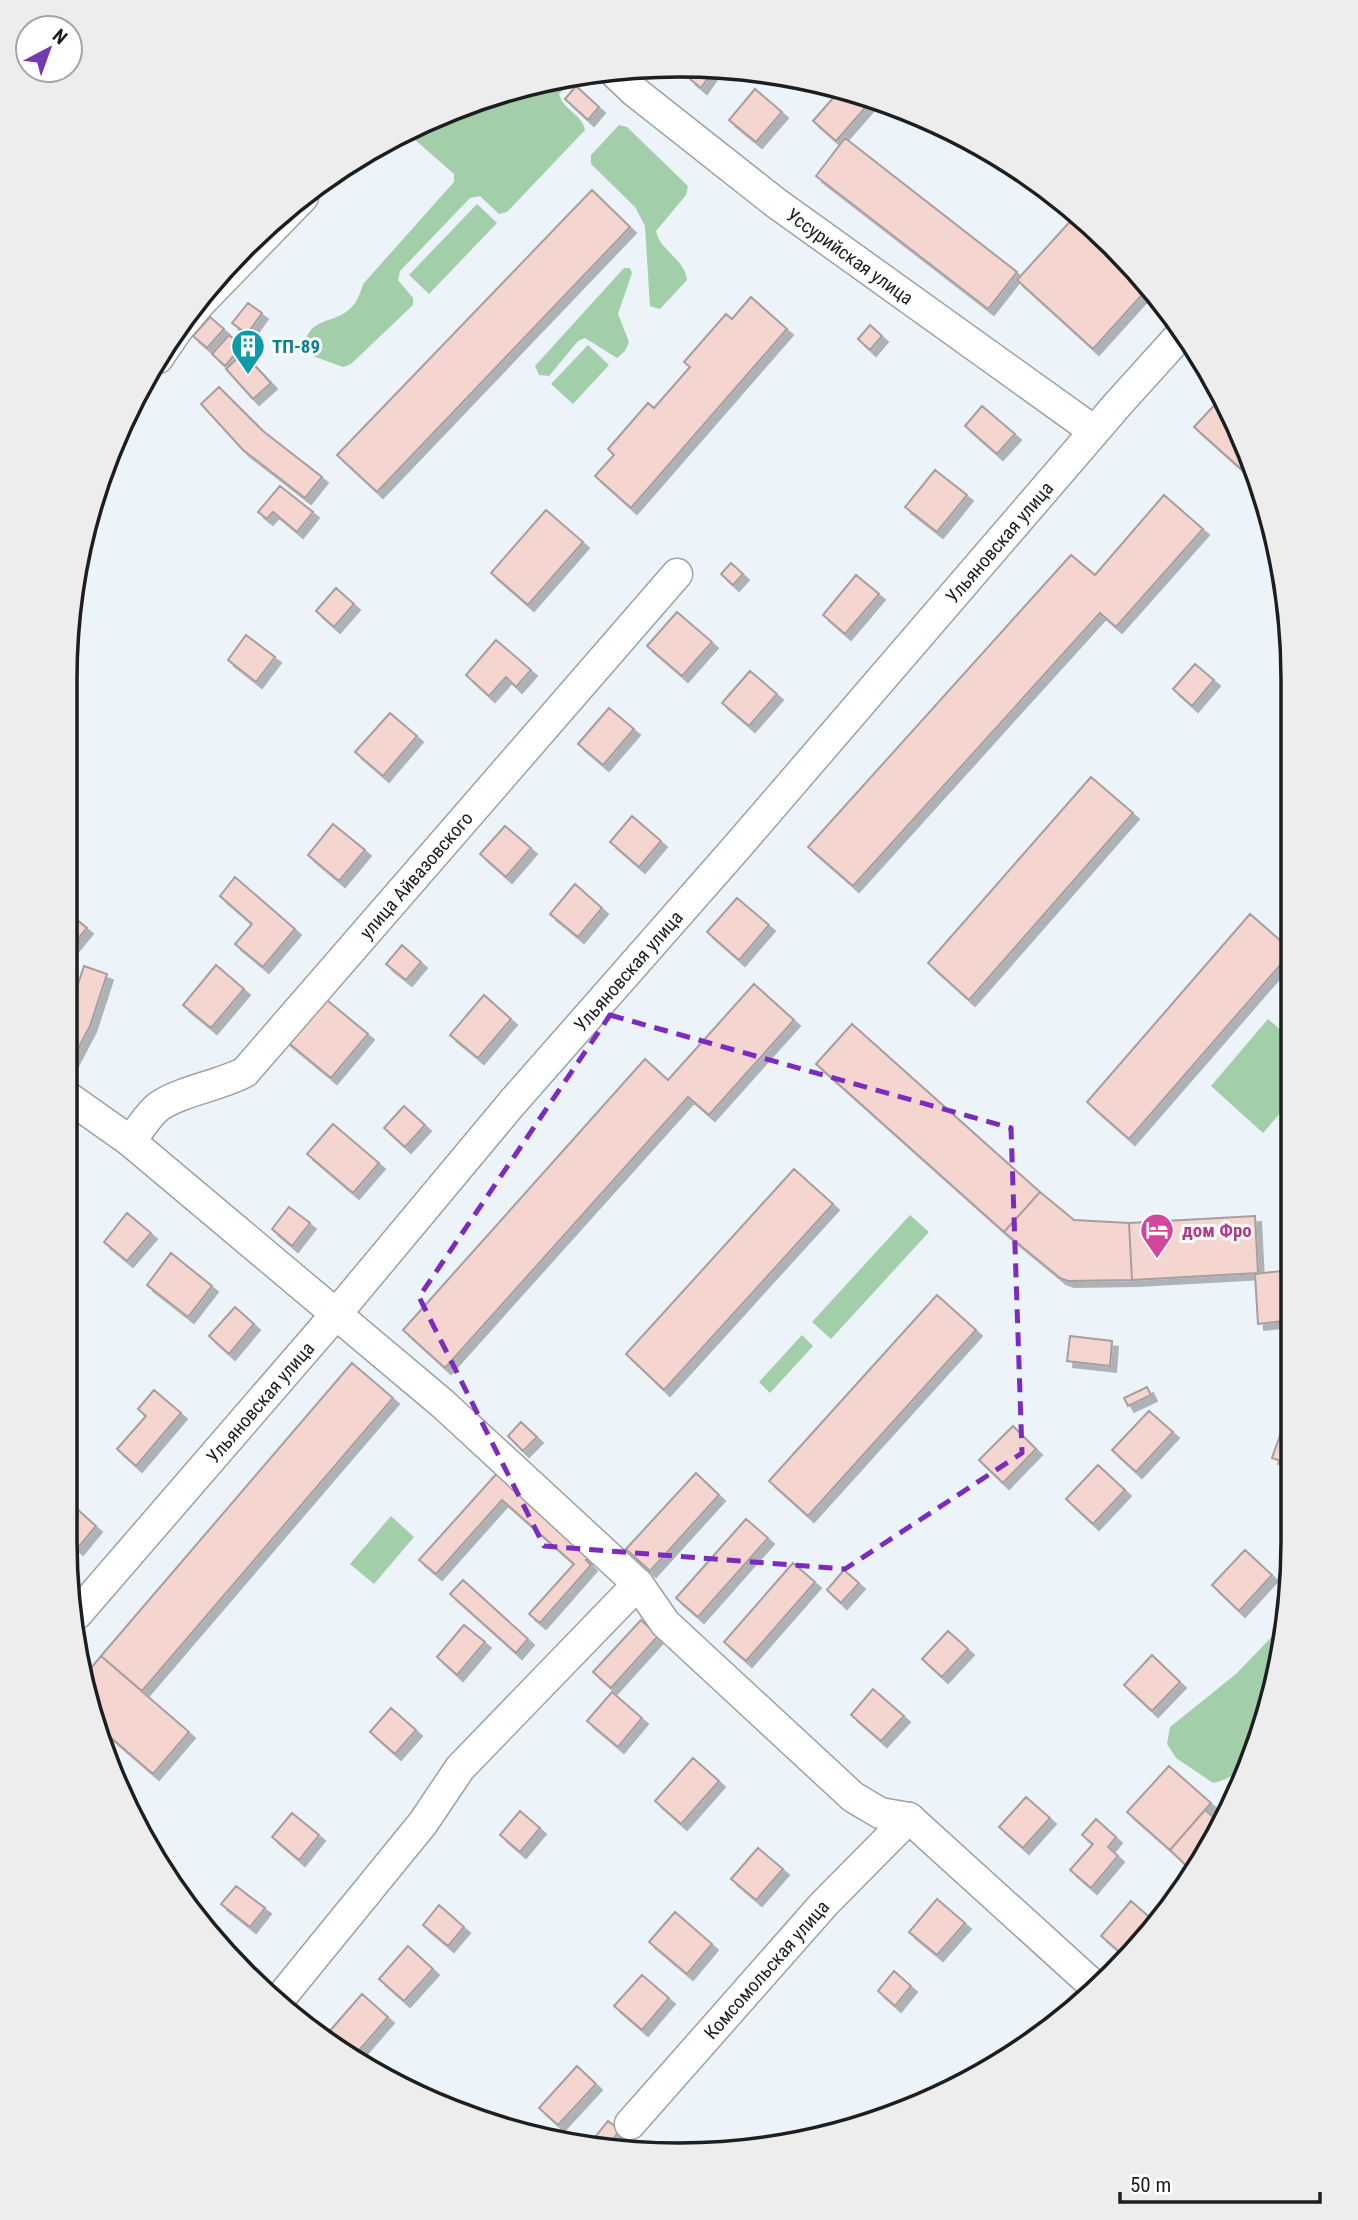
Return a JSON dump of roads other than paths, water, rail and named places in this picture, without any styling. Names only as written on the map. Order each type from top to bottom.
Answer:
[{"type":"street","name":"Уссурийская улица","points":[[622,80],[776,203],[1094,431]]},
{"type":"street","name":"Ульяновская улица","points":[[81,1609],[337,1313],[512,1103],[1176,339]]},
{"type":"street","name":"улица Айвазовского","points":[[130,1142],[157,1108],[172,1100],[231,1080],[245,1072],[677,574]]},
{"type":"street","points":[[77,1104],[130,1142],[443,1404],[638,1584],[666,1623],[853,1797],[880,1812],[909,1818],[1089,1982]]},
{"type":"street","points":[[283,1995],[423,1823],[460,1768],[638,1584]]},
{"type":"street","name":"Комсомольская улица","points":[[630,2124],[824,1905],[909,1818]]},
{"type":"place","name":"ТП-89","points":[[248,376]]},
{"type":"place","name":"дом Фро","points":[[1157,1260]]}]
